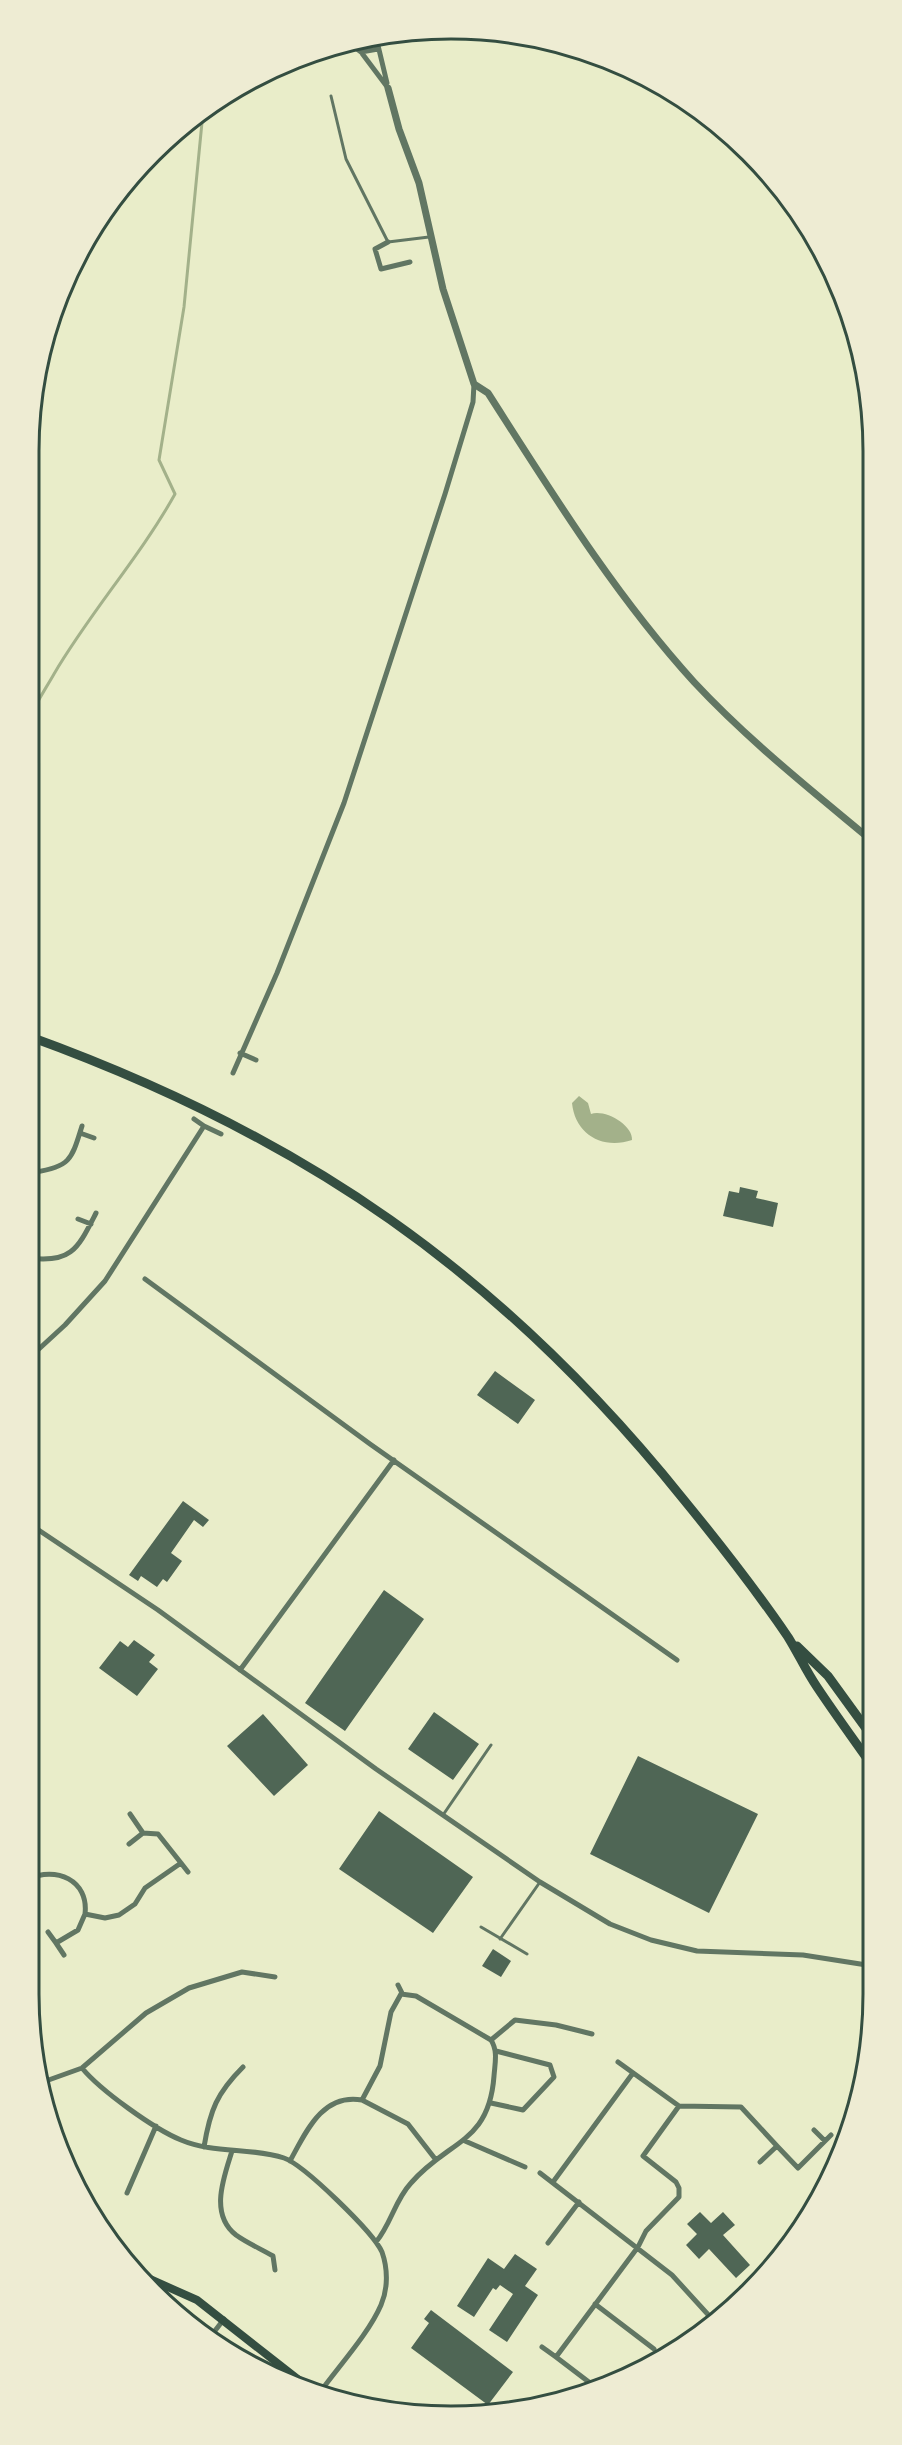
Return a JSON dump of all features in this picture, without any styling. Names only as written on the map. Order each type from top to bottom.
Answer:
[{"type":"highway","points":[[39,1040],[127,1073],[208,1110],[338,1183],[420,1239],[511,1313],[597,1398],[687,1502],[789,1639],[815,1685],[863,1753]]},
{"type":"highway","points":[[789,1639],[828,1676],[863,1724]]},
{"type":"main road","points":[[155,2280],[176,2288],[224,2319],[293,2375]]},
{"type":"street","points":[[233,1073],[277,973],[344,803],[473,402],[474,384],[442,289],[418,183],[399,129],[378,46]]},
{"type":"street","points":[[361,52],[378,49]]},
{"type":"street","points":[[358,50],[388,88]]},
{"type":"street","points":[[388,242],[375,249],[381,269],[410,262]]},
{"type":"street","points":[[474,384],[488,393],[584,544],[616,588],[695,682],[749,735],[863,833]]},
{"type":"street","points":[[240,1053],[256,1060]]},
{"type":"street","points":[[194,1119],[221,1134]]},
{"type":"street","points":[[39,1171],[67,1163],[74,1153],[82,1126]]},
{"type":"street","points":[[39,1349],[65,1325],[105,1281],[204,1126]]},
{"type":"street","points":[[80,1133],[94,1138]]},
{"type":"street","points":[[39,1259],[51,1260],[66,1257],[80,1244],[96,1213]]},
{"type":"street","points":[[78,1219],[91,1224]]},
{"type":"street","points":[[145,1279],[394,1460],[677,1660]]},
{"type":"street","points":[[240,1670],[394,1460]]},
{"type":"street","points":[[39,1530],[158,1610],[442,1815],[540,1882],[610,1924],[672,1946],[722,1954],[803,1955],[863,1964]]},
{"type":"street","points":[[129,1815],[143,1833]]},
{"type":"street","points":[[129,1844],[143,1833],[158,1834],[188,1872]]},
{"type":"street","points":[[86,1914],[105,1918],[119,1915],[135,1904],[145,1888],[181,1863]]},
{"type":"street","points":[[39,1876],[49,1873],[68,1877],[76,1883],[84,1897],[86,1914],[78,1930],[56,1943]]},
{"type":"street","points":[[48,1932],[64,1955]]},
{"type":"street","points":[[48,2080],[82,2068],[146,2013],[189,1988],[242,1972],[275,1977]]},
{"type":"street","points":[[398,1985],[402,1993]]},
{"type":"street","points":[[376,2242],[403,2192],[436,2160],[465,2141],[481,2122],[491,2103],[496,2051],[491,2040],[412,1994],[402,1993]]},
{"type":"street","points":[[362,2100],[380,2066],[391,2012],[396,1999],[402,1993]]},
{"type":"street","points":[[491,2040],[515,2020],[556,2025],[592,2034]]},
{"type":"street","points":[[491,2103],[524,2109],[554,2077],[550,2065],[496,2051]]},
{"type":"street","points":[[618,2062],[679,2106],[741,2107],[798,2168],[831,2135]]},
{"type":"street","points":[[204,2147],[216,2100],[226,2084],[243,2067]]},
{"type":"street","points":[[82,2068],[99,2085],[156,2126],[181,2140],[204,2147],[290,2161],[318,2184],[376,2242],[386,2266],[387,2279],[381,2305],[324,2386]]},
{"type":"street","points":[[553,2182],[633,2073]]},
{"type":"street","points":[[290,2161],[312,2121],[322,2111],[341,2101],[362,2100],[408,2124],[436,2160]]},
{"type":"street","points":[[556,2357],[638,2247],[646,2231],[675,2203],[680,2194],[676,2182],[643,2156],[679,2106]]},
{"type":"street","points":[[127,2193],[156,2126]]},
{"type":"street","points":[[814,2130],[825,2141]]},
{"type":"street","points":[[465,2141],[525,2167]]},
{"type":"street","points":[[760,2162],[777,2146]]},
{"type":"street","points":[[232,2151],[221,2190],[224,2219],[236,2235],[273,2256],[275,2270]]},
{"type":"street","points":[[540,2173],[672,2275],[709,2315]]},
{"type":"street","points":[[548,2243],[579,2202]]},
{"type":"street","points":[[596,2304],[654,2349]]},
{"type":"street","points":[[214,2332],[224,2319]]},
{"type":"street","points":[[542,2347],[589,2382]]},
{"type":"lane","points":[[331,96],[346,159],[388,242],[432,237]]},
{"type":"lane","points":[[442,1815],[491,1744]]},
{"type":"lane","points":[[500,1939],[540,1882]]},
{"type":"lane","points":[[481,1927],[527,1954]]},
{"type":"shaded area","points":[[579,1096],[588,1103],[591,1114],[610,1116],[623,1124],[631,1134],[632,1140],[610,1143],[592,1137],[584,1131],[574,1114],[572,1103]]},
{"type":"building","points":[[740,1187],[758,1191],[756,1198],[778,1203],[773,1227],[723,1216],[729,1191],[739,1193]]},
{"type":"building","points":[[495,1371],[535,1400],[518,1424],[477,1395]]},
{"type":"building","points":[[183,1501],[209,1520],[203,1527],[194,1520],[171,1553],[182,1561],[167,1582],[163,1579],[157,1587],[141,1576],[138,1581],[129,1575]]},
{"type":"building","points":[[384,1590],[424,1619],[345,1731],[305,1703]]},
{"type":"building","points":[[134,1640],[155,1655],[149,1662],[158,1669],[137,1696],[99,1668],[120,1641],[128,1647]]},
{"type":"building","points":[[434,1712],[479,1744],[453,1780],[408,1749]]},
{"type":"building","points":[[263,1714],[308,1765],[274,1796],[227,1746]]},
{"type":"building","points":[[638,1756],[758,1814],[709,1913],[590,1854]]},
{"type":"building","points":[[379,1811],[473,1877],[433,1933],[339,1869]]},
{"type":"building","points":[[493,1949],[511,1961],[501,1977],[482,1966]]},
{"type":"building","points":[[700,2212],[711,2223],[723,2212],[735,2225],[723,2235],[750,2265],[736,2278],[709,2249],[699,2259],[686,2245],[697,2234],[687,2224]]},
{"type":"building","points":[[515,2254],[537,2269],[525,2286],[538,2295],[507,2342],[489,2330],[513,2294],[500,2285],[496,2290],[493,2288],[474,2317],[457,2306],[488,2258],[504,2269]]},
{"type":"building","points":[[431,2310],[513,2372],[489,2404],[411,2348],[429,2323],[424,2319]]},
{"type":"waterway","points":[[39,700],[68,651],[147,540],[175,494],[159,460],[184,307],[202,123]]}]
